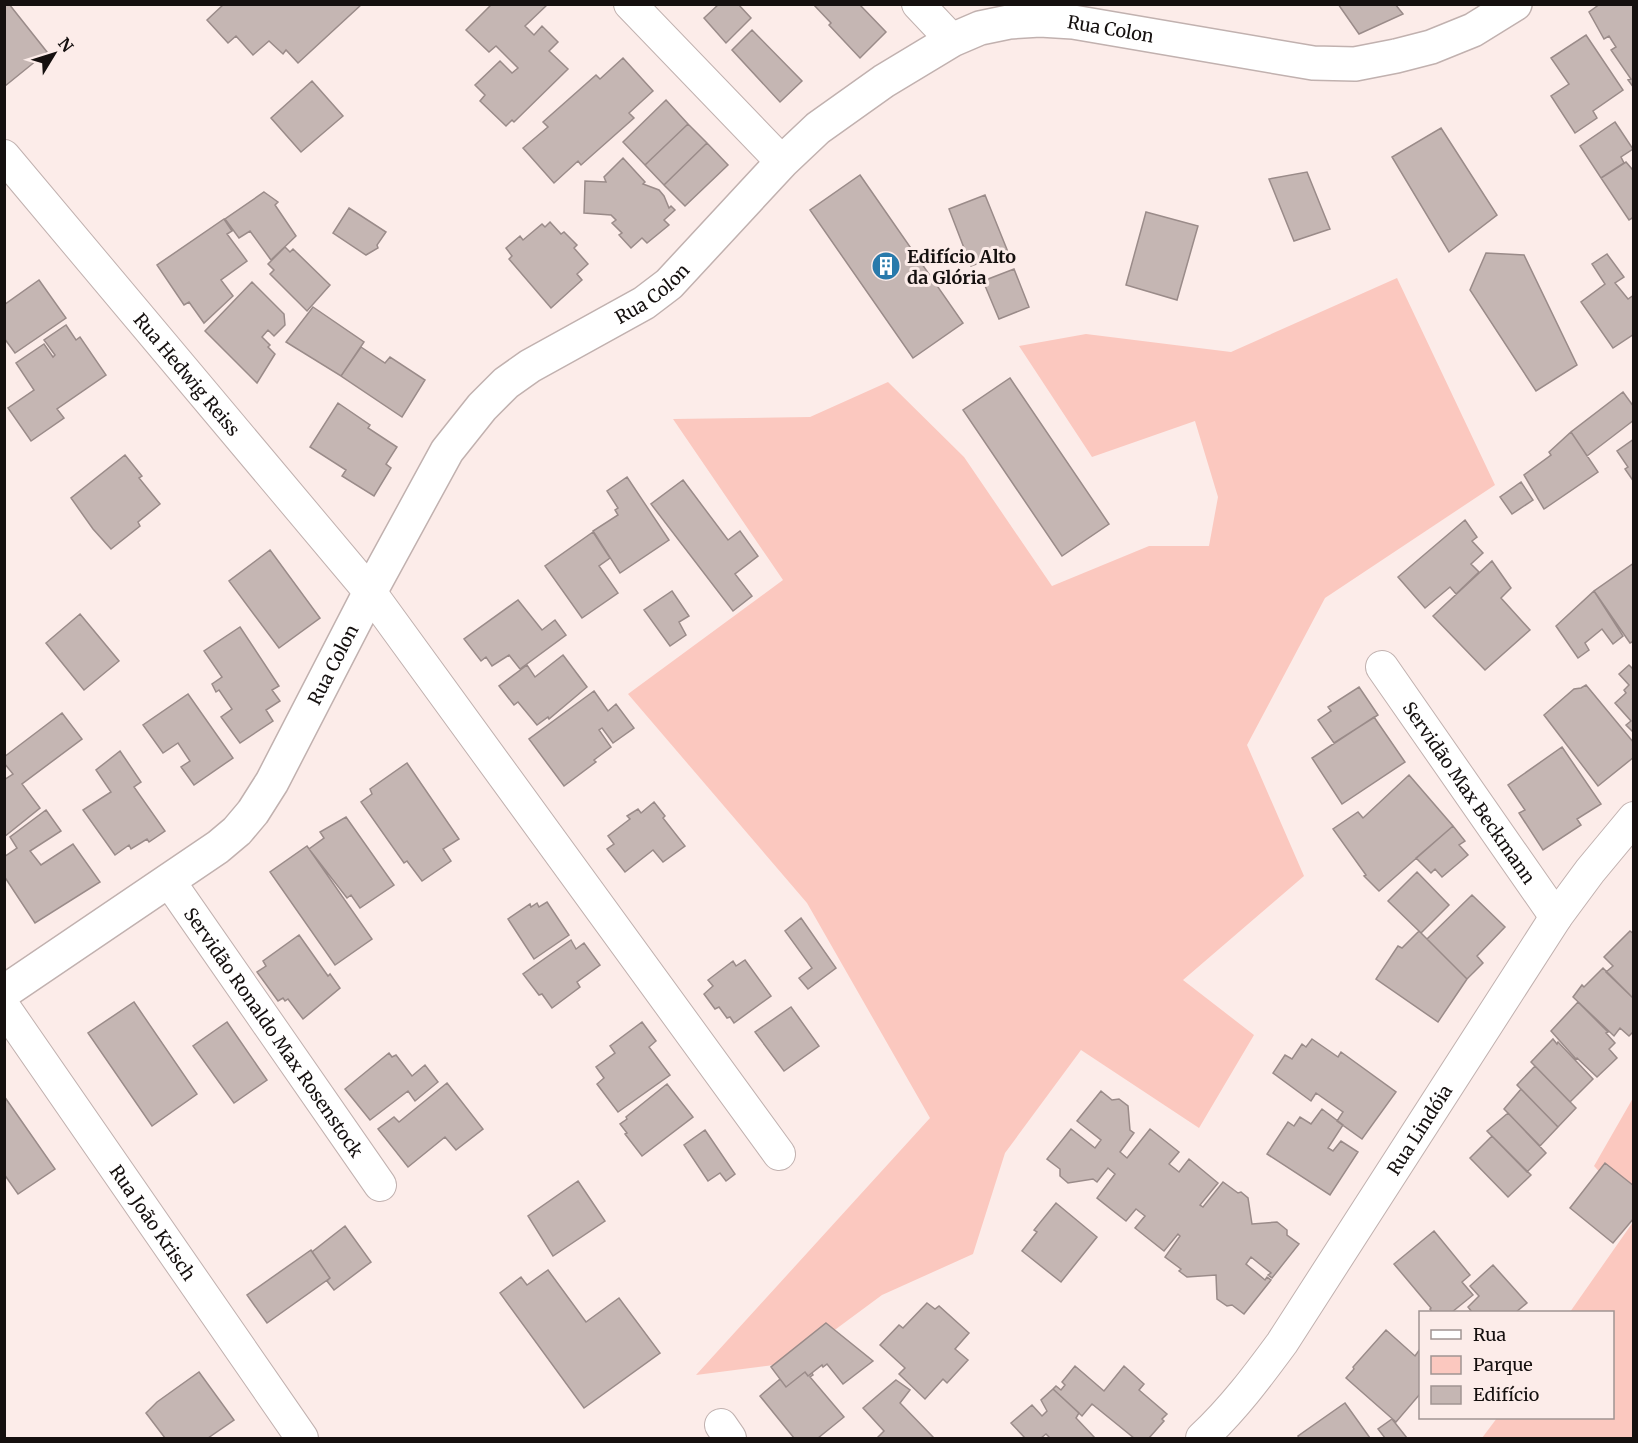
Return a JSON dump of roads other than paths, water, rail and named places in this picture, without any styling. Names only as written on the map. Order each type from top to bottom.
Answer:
[{"type":"street","points":[[630,4],[782,162]]},
{"type":"street","points":[[918,4],[952,40]]},
{"type":"street","name":"Rua Colon","points":[[4,992],[218,848],[253,812],[272,782],[370,592],[447,451],[482,407],[507,383],[530,366],[644,303],[669,284],[782,162],[818,128],[921,57],[952,40],[990,26],[1040,20],[1073,22],[1313,63],[1355,64],[1431,47],[1473,30],[1515,4]]},
{"type":"street","name":"Rua Hedwig Reiss","points":[[4,156],[370,592],[779,1154]]},
{"type":"street","name":"Servidão Max Beckmann","points":[[1382,667],[1556,917]]},
{"type":"street","name":"Rua Lindóia","points":[[1202,1438],[1225,1417],[1282,1343],[1556,917],[1634,818]]},
{"type":"street","name":"Servidão Ronaldo Max Rosenstock","points":[[169,881],[380,1185]]},
{"type":"street","name":"Rua João Krisch","points":[[4,1007],[302,1438]]},
{"type":"place","name":"Edifício Alto da Glória","points":[[886,266]]}]
